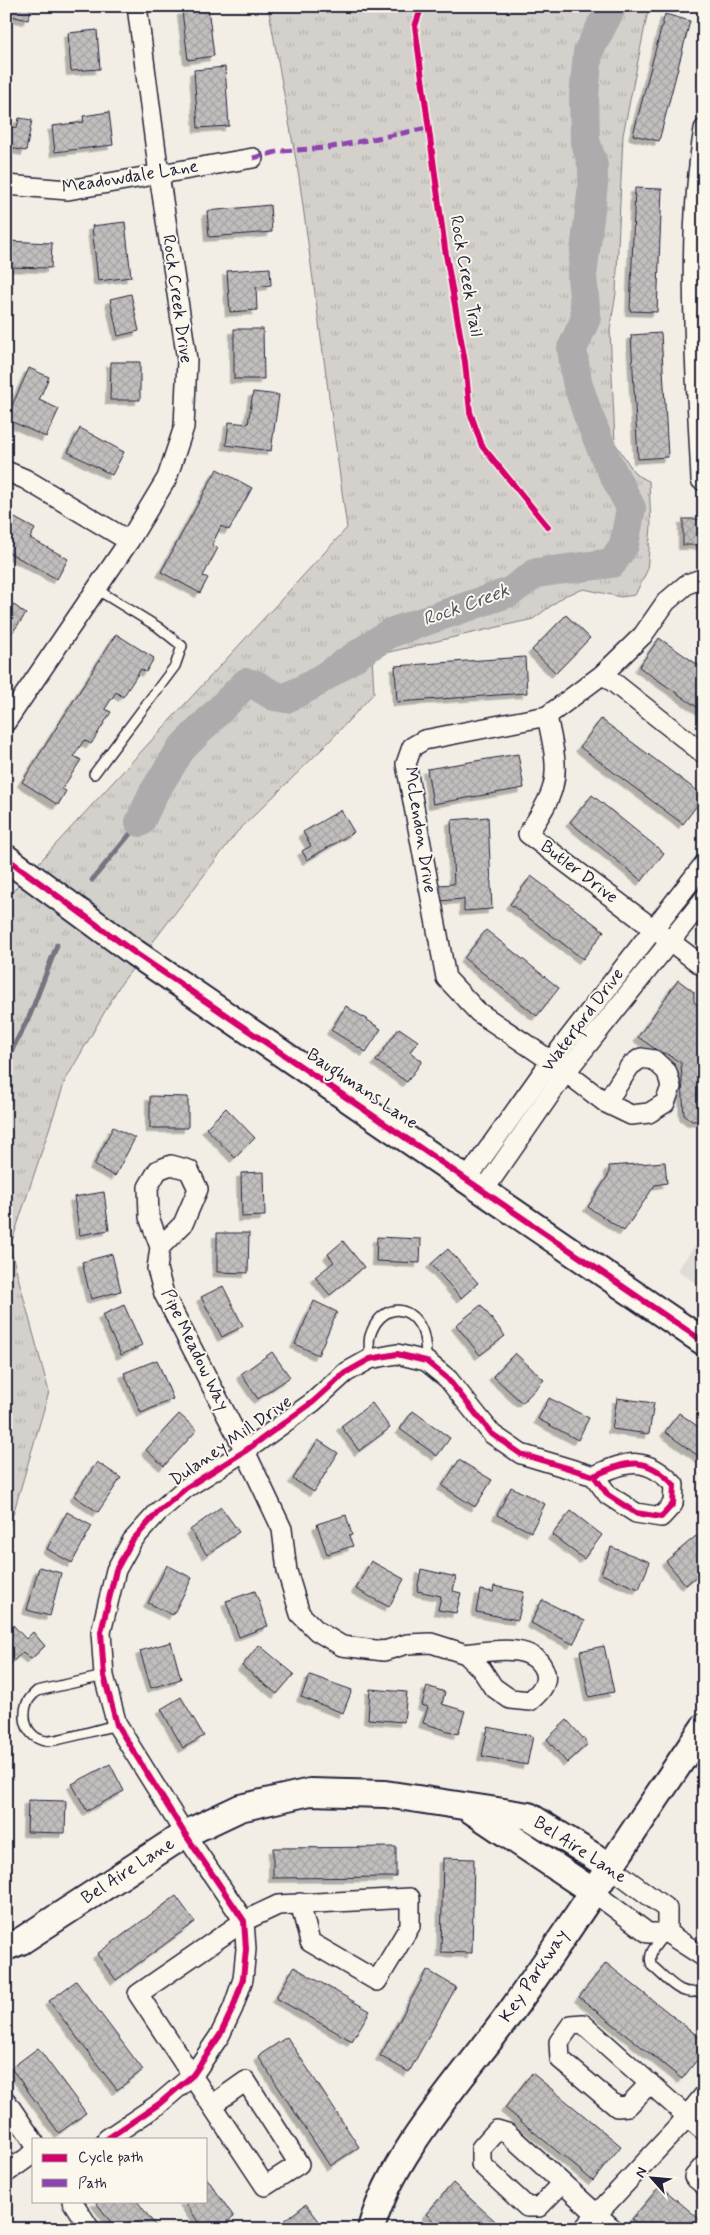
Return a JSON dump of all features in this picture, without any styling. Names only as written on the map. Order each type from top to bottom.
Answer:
[{"type":"street","name":"Rock Creek Drive","points":[[6,722],[129,541],[167,478],[184,427],[188,360],[159,174],[137,6]]},
{"type":"street","points":[[704,129],[700,175],[694,327],[701,480],[704,480]]},
{"type":"street","name":"Meadowdale Lane","points":[[6,185],[68,190],[253,158]]},
{"type":"street","points":[[6,471],[25,479],[129,541]]},
{"type":"street","name":"McLendon Drive","points":[[606,1103],[558,1067],[478,1012],[446,978],[406,764],[412,747],[424,740],[547,716],[603,674],[643,635],[666,602],[687,584],[704,578]]},
{"type":"street","points":[[603,674],[704,754]]},
{"type":"street","name":"Butler Drive","points":[[547,716],[554,767],[554,785],[545,807],[528,834],[653,928],[668,942],[704,967]]},
{"type":"street","name":"Baughmans Lane","points":[[6,858],[135,953],[704,1342]]},
{"type":"street","name":"Waterford Drive","points":[[476,1185],[653,928],[704,864]]},
{"type":"street","name":"Waterford Drive","points":[[558,1067],[704,899]]},
{"type":"street","name":"Pipe Meadow Way","points":[[160,1247],[157,1269],[164,1294],[245,1450],[282,1529],[287,1571],[300,1614],[318,1631],[342,1646],[361,1650],[384,1651],[406,1644],[431,1643],[466,1654]]},
{"type":"street","name":"Dulaney Mill Drive","points":[[244,1921],[185,1834],[116,1725],[104,1676],[102,1632],[107,1603],[116,1570],[132,1541],[158,1512],[186,1488],[245,1450],[313,1402],[345,1373],[370,1359],[397,1354],[426,1361],[448,1379],[492,1434],[521,1454],[594,1476]]},
{"type":"street","name":"Key Parkway","points":[[371,2229],[388,2185],[406,2155],[510,2012],[704,1727]]},
{"type":"street","name":"Bel Aire Lane","points":[[6,1947],[21,1941],[185,1834],[240,1808],[310,1792],[385,1794],[462,1804],[529,1816],[609,1866],[667,1909],[667,1933]]},
{"type":"street","name":"Bel Aire Lane","points":[[462,1804],[592,1891],[648,1933],[667,1933],[704,1957]]},
{"type":"street","points":[[212,2105],[246,2081],[299,2164],[266,2186],[212,2105],[193,2075],[138,1994],[244,1921],[278,1905],[300,1903],[410,1898],[410,1926],[377,1981],[310,1942],[300,1903]]},
{"type":"street","points":[[108,2138],[159,2104],[193,2075],[220,2035],[233,2008],[243,1979],[246,1949],[244,1921]]},
{"type":"street","points":[[650,2083],[628,2106],[617,2107],[560,2059],[559,2042],[572,2025],[583,2024],[650,2083],[687,2117],[704,2131]]},
{"type":"street","points":[[583,2229],[687,2117],[704,2095]]},
{"type":"street","points":[[6,2101],[32,2139]]},
{"type":"street","points":[[6,2173],[32,2154]]},
{"type":"street","points":[[704,2165],[694,2177],[704,2185]]},
{"type":"street","points":[[561,2184],[613,2229]]},
{"type":"street","points":[[73,2202],[90,2229]]},
{"type":"lane","points":[[94,774],[175,666],[182,646],[158,627],[96,589]]},
{"type":"lane","points":[[370,1359],[370,1336],[380,1316],[394,1309],[409,1313],[422,1330],[426,1361]]},
{"type":"lane","points":[[104,1676],[37,1690],[29,1697],[25,1707],[25,1720],[28,1731],[34,1737],[48,1741],[116,1725]]},
{"type":"lane","points":[[667,1933],[651,1953],[650,1961],[652,1966],[683,1992],[691,1994],[704,1989]]},
{"type":"shaded area","points":[[704,1234],[704,1289],[677,1270]]},
{"type":"green space","points":[[268,6],[649,6],[623,135],[616,293],[610,330],[615,443],[636,475],[649,481],[651,526],[647,571],[635,595],[621,597],[584,589],[566,595],[533,619],[372,656],[374,693],[325,746],[237,832],[120,985],[65,1081],[10,1247],[49,1392],[6,1538],[6,901],[11,893],[347,528],[299,177]]},
{"type":"building","points":[[14,6],[32,6],[28,20],[11,16]]},
{"type":"building","points":[[208,7],[214,56],[188,60],[182,11]]},
{"type":"building","points":[[665,14],[690,21],[659,141],[633,135]]},
{"type":"building","points":[[97,30],[100,69],[71,71],[68,33]]},
{"type":"building","points":[[225,67],[229,126],[198,128],[194,70]]},
{"type":"building","points":[[109,112],[113,145],[55,152],[52,126],[84,122],[83,116]]},
{"type":"building","points":[[19,118],[32,120],[26,151],[6,147],[6,126],[17,128]]},
{"type":"building","points":[[635,188],[662,189],[657,312],[630,311]]},
{"type":"building","points":[[270,205],[272,232],[209,237],[207,211]]},
{"type":"building","points":[[125,222],[131,277],[98,281],[92,226]]},
{"type":"building","points":[[6,241],[52,243],[51,268],[6,267]]},
{"type":"building","points":[[270,268],[271,285],[256,287],[257,310],[230,312],[227,271]]},
{"type":"building","points":[[131,294],[139,331],[118,336],[110,299]]},
{"type":"building","points":[[234,329],[263,329],[264,379],[234,379]]},
{"type":"building","points":[[661,333],[668,457],[638,459],[631,335]]},
{"type":"building","points":[[111,362],[140,362],[140,400],[110,400]]},
{"type":"building","points":[[29,368],[49,377],[39,400],[59,409],[46,437],[6,419]]},
{"type":"building","points":[[253,392],[279,395],[271,451],[226,445],[229,422],[248,424]]},
{"type":"building","points":[[80,428],[124,452],[112,475],[68,452]]},
{"type":"building","points":[[217,469],[252,488],[229,530],[221,526],[212,545],[218,548],[203,576],[208,578],[200,593],[161,572]]},
{"type":"building","points":[[13,517],[35,529],[30,538],[68,559],[57,579],[6,551],[6,529]]},
{"type":"building","points":[[683,519],[704,519],[704,545],[683,545]]},
{"type":"building","points":[[6,599],[26,614],[6,641]]},
{"type":"building","points":[[566,615],[590,638],[556,673],[532,650]]},
{"type":"building","points":[[116,634],[154,658],[146,672],[141,669],[123,697],[116,692],[105,709],[111,712],[91,744],[84,740],[74,756],[81,760],[62,789],[66,791],[58,805],[22,782]]},
{"type":"building","points":[[659,638],[704,669],[704,712],[639,667]]},
{"type":"building","points":[[525,657],[527,693],[397,702],[395,666]]},
{"type":"building","points":[[601,719],[704,796],[683,824],[580,747]]},
{"type":"building","points":[[518,754],[524,788],[433,804],[427,769]]},
{"type":"building","points":[[592,795],[664,853],[642,881],[570,822]]},
{"type":"building","points":[[341,810],[354,832],[307,860],[302,851],[311,846],[303,832]]},
{"type":"building","points":[[488,817],[492,909],[464,911],[464,899],[438,901],[437,885],[454,884],[451,820]]},
{"type":"building","points":[[531,876],[604,931],[583,959],[510,904]]},
{"type":"building","points":[[486,930],[559,988],[537,1016],[464,958]]},
{"type":"building","points":[[678,980],[694,992],[694,1002],[704,1008],[704,1120],[692,1121],[684,1115],[681,1063],[666,1053],[661,1053],[638,1037]]},
{"type":"building","points":[[346,1006],[381,1029],[366,1052],[331,1030]]},
{"type":"building","points":[[399,1028],[418,1041],[410,1052],[422,1061],[407,1082],[376,1061]]},
{"type":"building","points":[[150,1096],[188,1097],[188,1128],[150,1128]]},
{"type":"building","points":[[226,1108],[255,1138],[235,1158],[206,1128]]},
{"type":"building","points":[[113,1127],[135,1138],[115,1176],[94,1165]]},
{"type":"building","points":[[665,1162],[667,1183],[655,1185],[624,1231],[588,1207],[609,1174],[609,1166]]},
{"type":"building","points":[[264,1172],[265,1216],[242,1217],[241,1173]]},
{"type":"building","points":[[104,1192],[109,1230],[80,1235],[74,1197]]},
{"type":"building","points":[[217,1233],[249,1233],[248,1273],[217,1272]]},
{"type":"building","points":[[377,1237],[421,1239],[420,1263],[376,1261]]},
{"type":"building","points":[[343,1241],[364,1267],[330,1295],[315,1277],[334,1262],[328,1254]]},
{"type":"building","points":[[448,1249],[478,1283],[461,1298],[431,1264]]},
{"type":"building","points":[[112,1254],[121,1291],[91,1299],[82,1262]]},
{"type":"building","points":[[223,1286],[243,1326],[222,1337],[201,1297]]},
{"type":"building","points":[[314,1301],[337,1312],[318,1355],[295,1344]]},
{"type":"building","points":[[124,1305],[142,1345],[121,1355],[102,1315]]},
{"type":"building","points":[[481,1305],[505,1336],[480,1355],[456,1325]]},
{"type":"building","points":[[272,1352],[290,1377],[258,1399],[241,1374]]},
{"type":"building","points":[[515,1353],[544,1380],[522,1403],[493,1376]]},
{"type":"building","points":[[157,1360],[173,1399],[141,1413],[124,1373]]},
{"type":"building","points":[[549,1398],[589,1418],[578,1440],[538,1419]]},
{"type":"building","points":[[617,1398],[654,1403],[649,1434],[612,1429]]},
{"type":"building","points":[[372,1403],[390,1428],[359,1451],[341,1426]]},
{"type":"building","points":[[413,1411],[450,1438],[437,1456],[400,1429]]},
{"type":"building","points":[[679,1413],[704,1431],[704,1455],[701,1458],[665,1432]]},
{"type":"building","points":[[179,1414],[197,1430],[164,1466],[146,1450]]},
{"type":"building","points":[[318,1440],[338,1453],[314,1492],[293,1479]]},
{"type":"building","points":[[459,1460],[492,1480],[475,1507],[442,1486]]},
{"type":"building","points":[[97,1462],[121,1478],[98,1512],[74,1496]]},
{"type":"building","points":[[511,1487],[545,1504],[531,1532],[497,1515]]},
{"type":"building","points":[[221,1507],[239,1532],[207,1555],[190,1530]]},
{"type":"building","points":[[571,1511],[602,1535],[584,1559],[552,1535]]},
{"type":"building","points":[[67,1512],[92,1526],[72,1563],[47,1549]]},
{"type":"building","points":[[346,1515],[352,1535],[349,1536],[353,1546],[327,1554],[317,1524]]},
{"type":"building","points":[[696,1536],[704,1546],[704,1570],[686,1585],[666,1561]]},
{"type":"building","points":[[611,1547],[650,1562],[639,1589],[601,1574]]},
{"type":"building","points":[[371,1561],[404,1579],[389,1607],[356,1589]]},
{"type":"building","points":[[167,1565],[192,1578],[173,1615],[148,1603]]},
{"type":"building","points":[[39,1567],[61,1573],[50,1616],[27,1610]]},
{"type":"building","points":[[421,1569],[456,1577],[453,1591],[461,1593],[456,1613],[438,1610],[441,1596],[417,1591]]},
{"type":"building","points":[[494,1586],[524,1592],[518,1620],[476,1612],[480,1590],[493,1592]]},
{"type":"building","points":[[255,1591],[268,1626],[239,1637],[226,1601]]},
{"type":"building","points":[[542,1600],[585,1621],[573,1644],[531,1623]]},
{"type":"building","points":[[13,1625],[26,1639],[33,1632],[45,1646],[31,1659],[23,1652],[6,1668],[6,1632]]},
{"type":"building","points":[[171,1642],[181,1679],[151,1688],[140,1651]]},
{"type":"building","points":[[259,1645],[294,1674],[277,1694],[242,1666]]},
{"type":"building","points":[[604,1646],[614,1692],[589,1697],[580,1651]]},
{"type":"building","points":[[310,1675],[352,1690],[343,1713],[301,1697]]},
{"type":"building","points":[[427,1686],[445,1692],[442,1704],[465,1711],[458,1734],[423,1723],[428,1707],[422,1705]]},
{"type":"building","points":[[370,1689],[407,1692],[404,1722],[368,1719]]},
{"type":"building","points":[[181,1697],[204,1736],[183,1748],[161,1709]]},
{"type":"building","points":[[567,1720],[588,1744],[567,1763],[547,1739]]},
{"type":"building","points":[[488,1727],[533,1736],[527,1765],[482,1756]]},
{"type":"building","points":[[110,1764],[124,1791],[87,1811],[72,1784]]},
{"type":"building","points":[[28,1800],[66,1801],[65,1833],[27,1832]]},
{"type":"building","points":[[396,1847],[396,1877],[273,1878],[273,1848]]},
{"type":"building","points":[[443,1858],[474,1859],[472,1953],[441,1952]]},
{"type":"building","points":[[176,1896],[195,1922],[116,1980],[97,1954]]},
{"type":"building","points":[[606,1963],[704,2041],[704,2051],[682,2079],[579,1997]]},
{"type":"building","points":[[294,1967],[370,2011],[352,2041],[276,1998]]},
{"type":"building","points":[[427,1970],[456,1987],[409,2072],[380,2056]]},
{"type":"building","points":[[76,1981],[143,2070],[117,2090],[49,2001]]},
{"type":"building","points":[[287,2037],[359,2147],[330,2166],[258,2056]]},
{"type":"building","points":[[38,2048],[86,2113],[59,2133],[11,2068]]},
{"type":"building","points":[[532,2073],[621,2146],[593,2181],[505,2108]]},
{"type":"building","points":[[208,2180],[234,2217],[216,2229],[203,2229],[185,2202],[208,2202]]},
{"type":"building","points":[[453,2183],[504,2229],[442,2229],[426,2214]]},
{"type":"building","points":[[660,2186],[704,2223],[704,2229],[644,2229],[632,2219]]},
{"type":"building","points":[[96,2202],[138,2202],[158,2229],[116,2229]]},
{"type":"building","points":[[306,2204],[325,2229],[274,2229]]},
{"type":"waterway","name":"Rock Creek","points":[[140,822],[154,792],[181,749],[246,683],[256,685],[274,696],[286,698],[312,685],[390,633],[510,592],[536,573],[612,563],[624,545],[631,508],[606,459],[588,415],[577,382],[572,349],[586,318],[582,276],[593,185],[593,166],[585,140],[584,97],[588,52],[612,6]]},
{"type":"waterway","name":"Rock Creek","points":[[92,880],[140,822]]},
{"type":"waterway","name":"Rock Creek","points":[[6,1061],[30,1015],[57,945]]},
{"type":"marked path","points":[[253,158],[281,151],[327,148],[428,128]]},
{"type":"cycle path","name":"Rock Creek Trail","points":[[422,6],[415,26],[445,249],[465,362],[470,412],[482,446],[548,527]]},
{"type":"cycle path","points":[[6,858],[135,953],[704,1342]]},
{"type":"cycle path","points":[[108,2138],[159,2104],[193,2075],[220,2035],[233,2008],[243,1979],[246,1949],[244,1921],[185,1834],[117,1725],[104,1676],[101,1632],[116,1570],[132,1541],[158,1512],[186,1488],[245,1451],[313,1402],[345,1373],[370,1359],[397,1354],[426,1361],[448,1379],[492,1434],[521,1454],[594,1476]]},
{"type":"cycle path","points":[[627,1464],[646,1465],[655,1469],[674,1485],[673,1504],[661,1517],[636,1513],[608,1495],[594,1476],[627,1464]]}]
